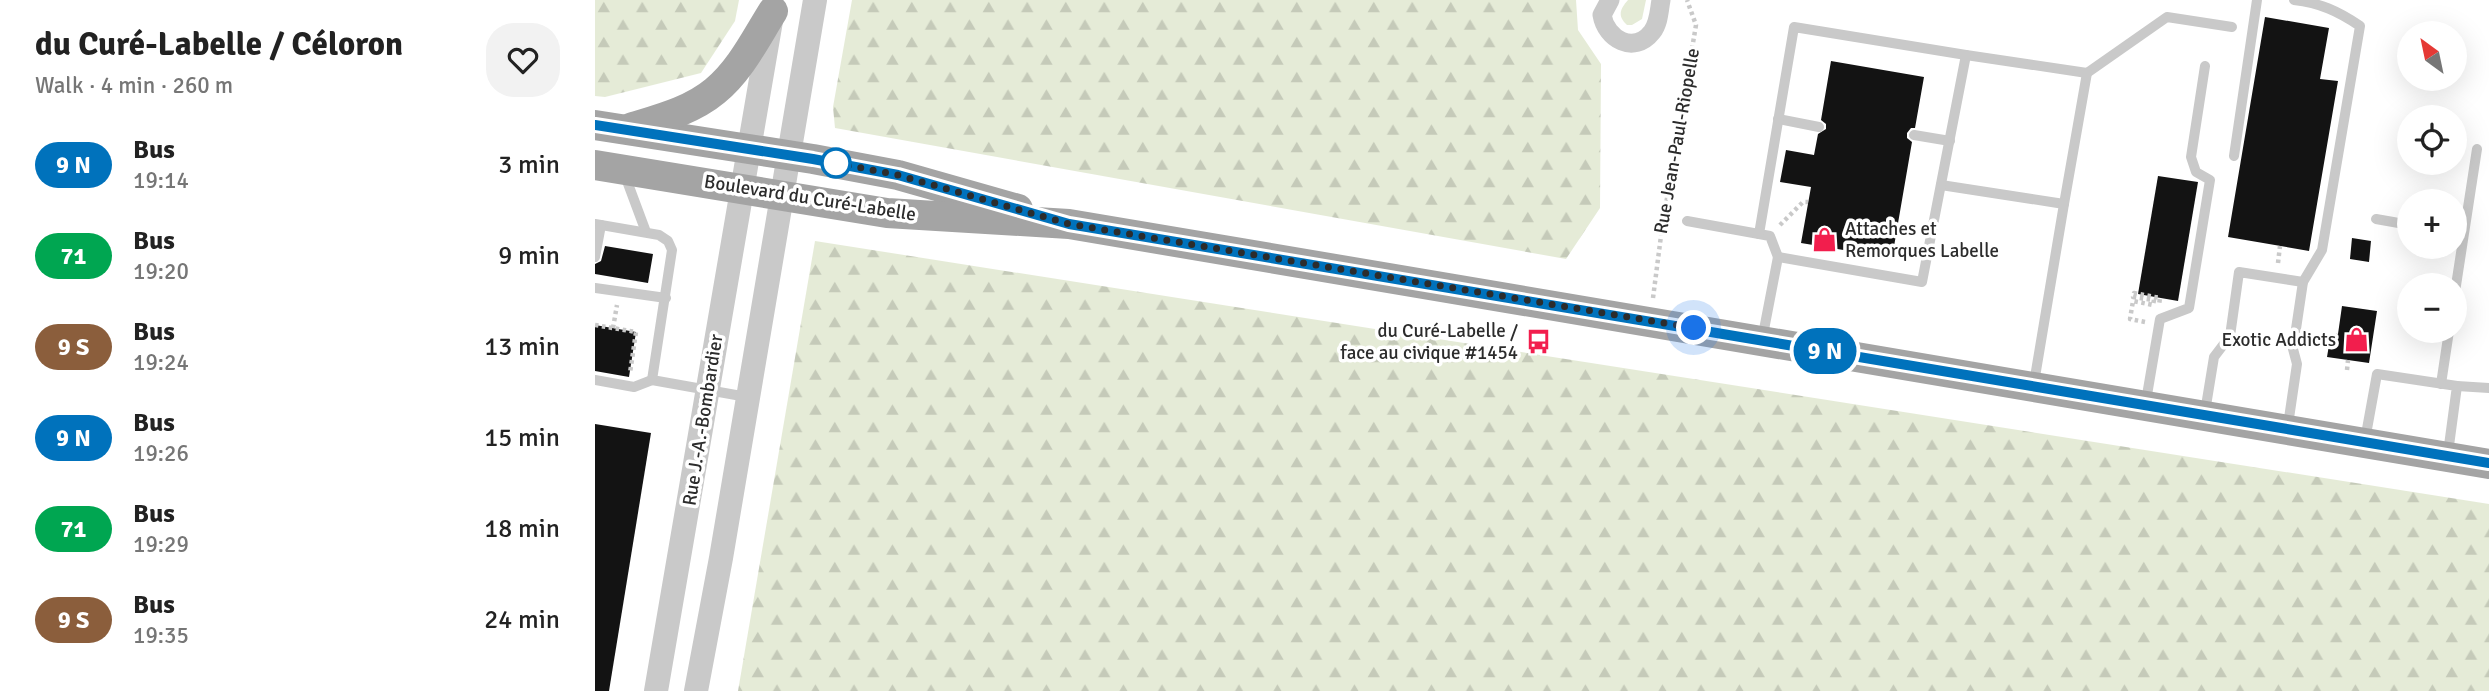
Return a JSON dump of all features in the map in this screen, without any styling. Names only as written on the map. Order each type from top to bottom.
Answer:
[{"type":"main road","points":[[609,127],[674,113],[716,90],[738,64],[774,6]]},
{"type":"main road","name":"Boulevard du Curé-Labelle","points":[[609,127],[749,148],[898,175],[1069,224]]},
{"type":"main road","name":"Boulevard du Curé-Labelle","points":[[609,167],[887,213],[1069,224],[2489,464]]},
{"type":"street","name":"Rue J.-A.-Bombardier","points":[[696,691],[815,0]]},
{"type":"street","points":[[1610,0],[1602,15],[1606,29],[1617,40],[1634,43],[1652,32],[1658,19],[1661,0]]},
{"type":"street","name":"Rue J.-A.-Bombardier","points":[[656,691],[774,6]]},
{"type":"lane","points":[[2234,156],[2257,0]]},
{"type":"lane","points":[[2287,429],[2297,364],[2293,349],[2303,282],[2322,250],[2360,26],[2336,10],[2294,0]]},
{"type":"lane","points":[[1759,234],[1794,27],[2087,73],[2167,17],[2232,27]]},
{"type":"lane","points":[[1778,257],[1922,282],[1966,55]]},
{"type":"lane","points":[[2145,405],[2160,319],[2189,308],[2210,180],[2196,172],[2191,158],[2205,66]]},
{"type":"lane","points":[[2033,386],[2087,73]]},
{"type":"lane","points":[[1778,119],[1819,127]]},
{"type":"lane","points":[[1914,135],[1949,141]]},
{"type":"lane","points":[[2467,198],[2477,149]]},
{"type":"lane","points":[[609,167],[646,232]]},
{"type":"lane","points":[[1941,185],[2064,204]]},
{"type":"lane","points":[[2376,219],[2397,223]]},
{"type":"lane","points":[[1687,221],[1770,236],[1778,257],[1762,340]]},
{"type":"lane","points":[[595,257],[598,224],[659,235],[668,241],[672,250],[652,380]]},
{"type":"lane","points":[[2204,415],[2214,357],[2229,337],[2239,272],[2303,282]]},
{"type":"lane","points":[[595,288],[666,298]]},
{"type":"lane","points":[[2441,384],[2447,343]]},
{"type":"lane","points":[[2365,443],[2377,374],[2489,388]]},
{"type":"lane","points":[[595,380],[634,387],[652,380],[748,397]]},
{"type":"lane","points":[[2447,457],[2457,386]]},
{"type":"path","name":"Rue Jean-Paul-Riopelle","points":[[1655,285],[1696,25],[1688,0]]},
{"type":"path","points":[[1770,236],[1803,202],[1808,202]]},
{"type":"path","points":[[613,328],[620,292]]},
{"type":"path","points":[[2130,319],[2133,301],[2153,304],[2154,300],[2133,297],[2133,293],[2160,298]]},
{"type":"path","points":[[595,325],[636,332],[629,377]]},
{"type":"path","points":[[2347,370],[2349,360]]},
{"type":"green space","points":[[595,0],[739,0],[735,21],[701,73],[605,97],[595,96]]},
{"type":"green space","points":[[852,0],[1576,0],[1578,30],[1601,64],[1600,208],[1566,259],[835,128],[833,107]]},
{"type":"green space","points":[[1628,0],[1646,0],[1642,19],[1632,25],[1627,25],[1621,16]]},
{"type":"green space","points":[[815,241],[2489,504],[2489,691],[738,691]]},
{"type":"building","points":[[2265,17],[2329,28],[2320,79],[2338,81],[2309,251],[2228,237]]},
{"type":"building","points":[[1831,61],[1924,77],[1915,128],[1911,128],[1907,133],[1907,138],[1912,142],[1892,258],[1801,243],[1811,187],[1780,182],[1786,150],[1814,155],[1818,134],[1826,129],[1826,124],[1821,120]]},
{"type":"building","points":[[2158,176],[2198,182],[2178,301],[2138,294]]},
{"type":"building","points":[[2352,238],[2371,241],[2369,262],[2350,259]]},
{"type":"building","points":[[605,246],[653,254],[648,283],[595,274],[595,264],[601,261]]},
{"type":"building","points":[[2342,306],[2377,311],[2369,363],[2327,357],[2331,333],[2338,334]]},
{"type":"building","points":[[595,325],[636,332],[629,377],[595,371]]},
{"type":"building","points":[[595,424],[651,433],[609,691],[595,691]]},
{"type":"bus line","points":[[595,125],[749,148],[898,175],[1069,224],[2489,463]]},
{"type":"place","name":"Attaches et Remorques Labelle","points":[[1825,240]]},
{"type":"place","name":"Exotic Addicts","points":[[2356,340]]},
{"type":"place","name":"du Curé-Labelle / face au civique #1454","points":[[1538,342]]},
{"type":"route","points":[[836,163],[898,175],[1069,224],[1694,328]]}]
